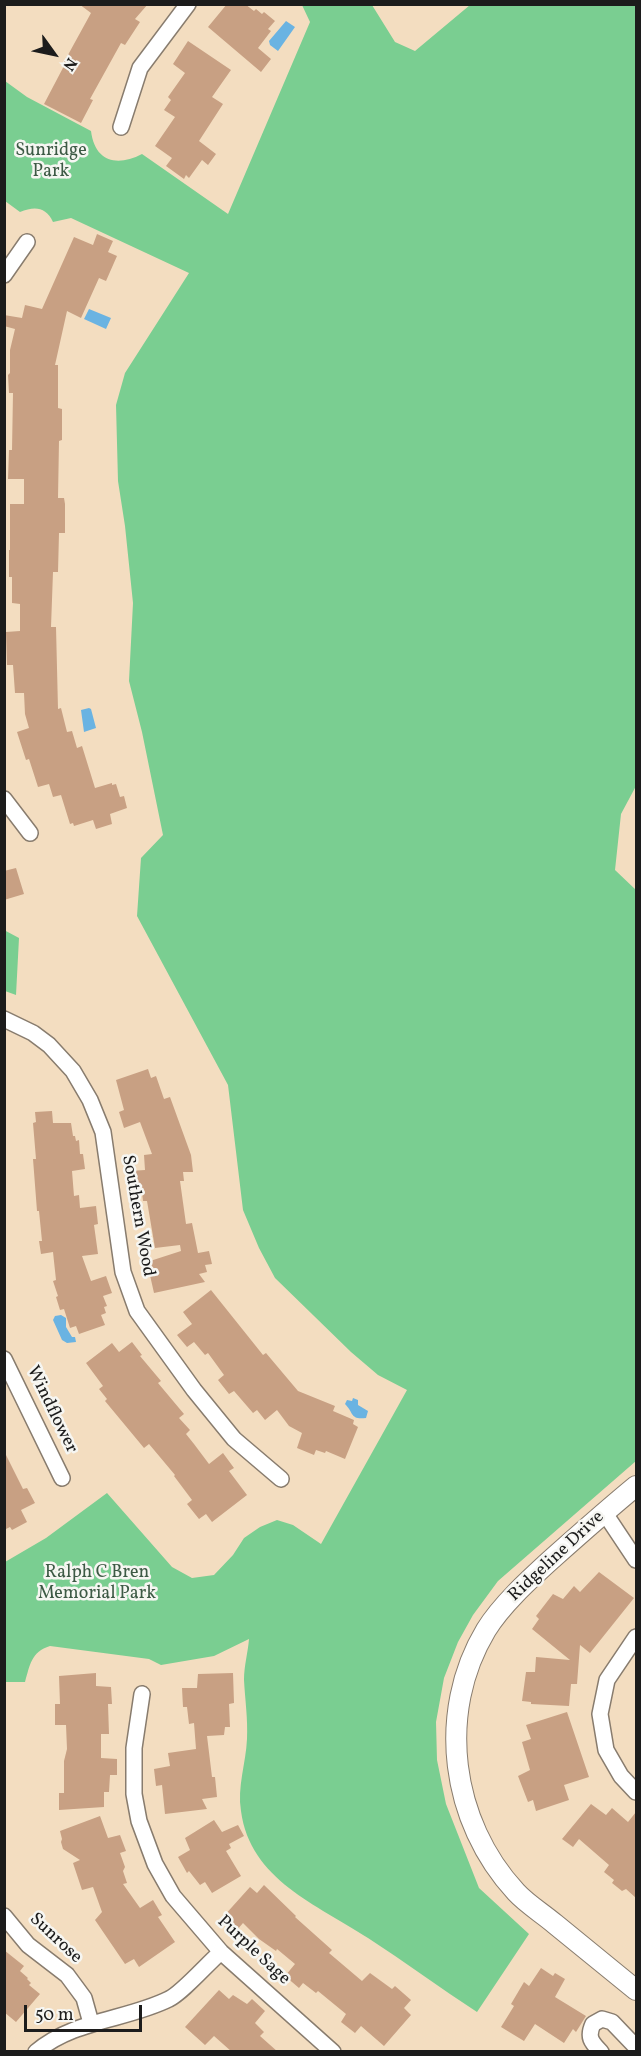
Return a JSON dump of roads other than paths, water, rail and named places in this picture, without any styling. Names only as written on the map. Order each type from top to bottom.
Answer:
[{"type":"street","points":[[121,127],[140,68],[188,4]]},
{"type":"street","points":[[4,275],[27,242]]},
{"type":"street","points":[[4,799],[30,833]]},
{"type":"street","name":"Southern Wood","points":[[4,1019],[33,1033],[49,1045],[73,1071],[90,1100],[103,1132],[123,1272],[137,1311],[194,1390],[234,1439],[281,1479]]},
{"type":"street","name":"Windflower","points":[[4,1359],[62,1478]]},
{"type":"street","name":"Ridgeline Drive","points":[[636,1486],[521,1587],[486,1630],[468,1671],[457,1714],[457,1768],[466,1808],[492,1862],[518,1893],[636,1990]]},
{"type":"street","points":[[604,1512],[636,1560]]},
{"type":"street","points":[[636,1637],[607,1680],[600,1714],[606,1750],[621,1776],[636,1792]]},
{"type":"street","name":"Purple Sage","points":[[142,1694],[134,1748],[134,1794],[139,1821],[155,1864],[173,1896],[220,1952],[333,2052]]},
{"type":"street","name":"Sunrose","points":[[4,1916],[28,1945],[67,1975],[84,1998],[91,2023]]},
{"type":"street","points":[[36,2052],[45,2043],[91,2023],[136,2012],[171,1998],[220,1952]]},
{"type":"street","points":[[601,2052],[591,2042],[589,2033],[592,2024],[602,2019],[612,2022],[636,2047]]},
{"type":"water","points":[[286,21],[295,27],[278,51],[270,45],[269,41]]},
{"type":"water","points":[[89,309],[111,318],[106,329],[84,319]]},
{"type":"water","points":[[89,708],[96,728],[84,732],[81,710]]},
{"type":"water","points":[[61,1315],[66,1318],[66,1327],[72,1337],[75,1337],[76,1342],[67,1343],[62,1340],[53,1320],[55,1316]]},
{"type":"water","points":[[353,1398],[358,1400],[358,1405],[368,1411],[366,1418],[355,1417],[345,1404],[347,1400],[352,1401]]},
{"type":"park label","name":"Sunridge Park","points":[[51,162]]},
{"type":"park label","name":"Ralph C Bren Memorial Park","points":[[97,1584]]}]
